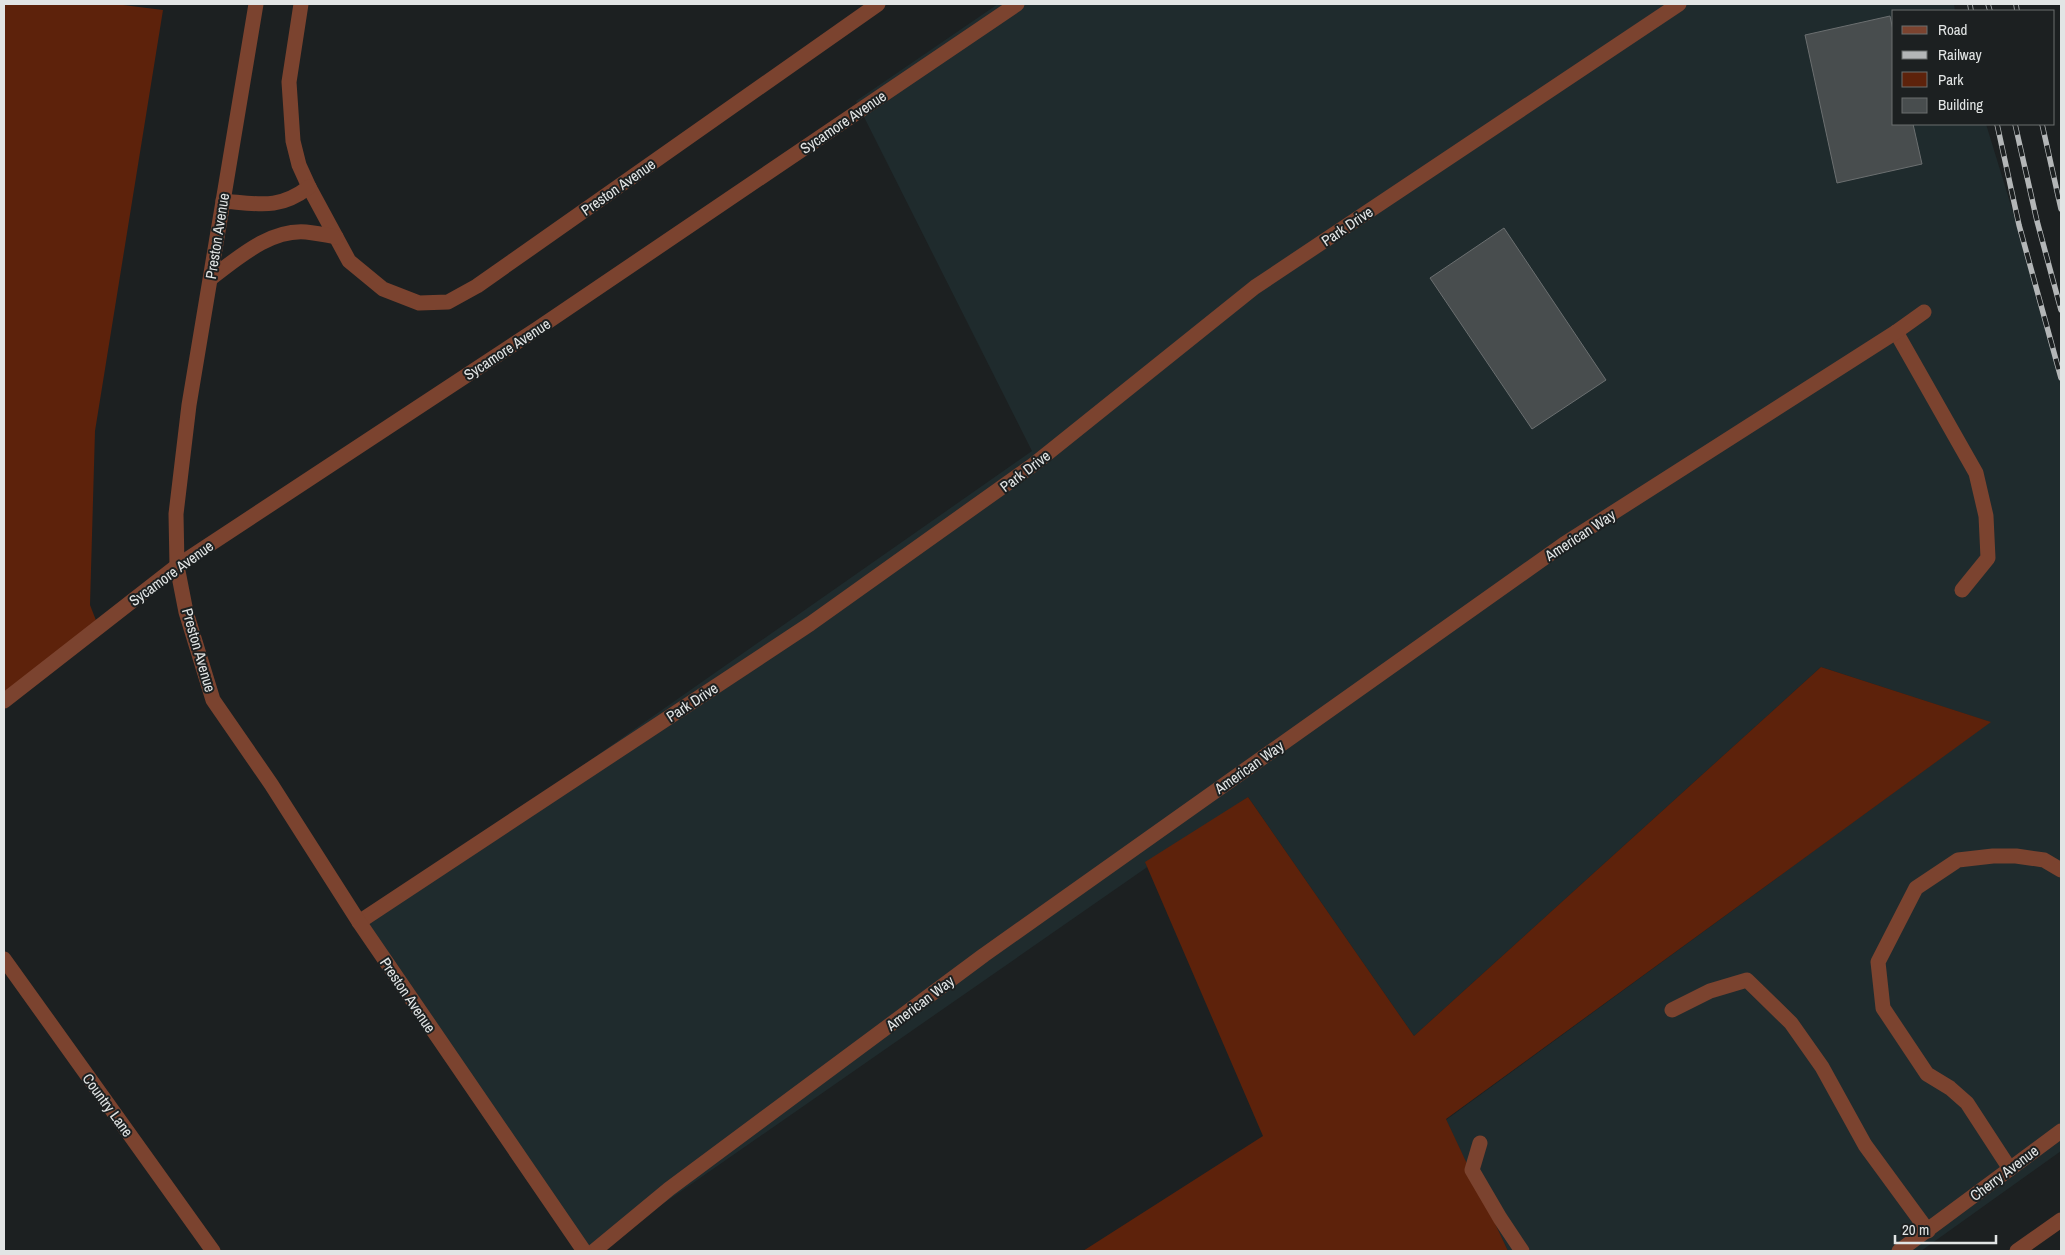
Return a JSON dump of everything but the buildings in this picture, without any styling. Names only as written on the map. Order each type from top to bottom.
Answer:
[{"type":"street","name":"Preston Avenue","points":[[256,4],[189,405],[176,514],[177,566],[186,612],[213,700],[271,784],[359,922],[584,1251]]},
{"type":"street","name":"Preston Avenue","points":[[301,4],[289,82],[293,141],[299,165],[349,261],[383,288],[419,303],[448,302],[477,286],[878,4]]},
{"type":"street","name":"Sycamore Avenue","points":[[4,701],[177,566],[537,329],[1017,4]]},
{"type":"street","name":"Park Drive","points":[[359,922],[810,624],[1033,466],[1255,287],[1679,4]]},
{"type":"street","points":[[223,201],[278,204],[295,197],[309,187]]},
{"type":"street","points":[[211,278],[248,251],[282,234],[305,232],[336,237]]},
{"type":"street","name":"American Way","points":[[594,1251],[669,1189],[984,955],[1556,550],[1896,332],[1924,312]]},
{"type":"street","points":[[1896,332],[1976,473],[1986,516],[1988,558],[1962,590]]},
{"type":"street","points":[[2010,1169],[1967,1103],[1950,1088],[1927,1074],[1883,1008],[1878,962],[1916,888],[1958,860],[1993,856],[2016,856],[2044,860],[2061,870]]},
{"type":"street","name":"Country Lane","points":[[4,959],[213,1251]]},
{"type":"street","points":[[1672,1010],[1710,991],[1747,980],[1792,1023],[1822,1067],[1865,1145],[1928,1231]]},
{"type":"street","name":"Cherry Avenue","points":[[1898,1251],[1928,1231],[2061,1131]]},
{"type":"street","points":[[1480,1143],[1472,1170],[1522,1251]]},
{"type":"street","points":[[2017,1251],[2061,1220]]},
{"type":"shaded area","points":[[998,4],[1954,4],[1955,10],[1892,10],[1892,125],[1986,125],[2061,369],[2061,1151],[1921,1251],[1508,1251],[1446,1120],[1990,722],[1821,667],[1414,1036],[1248,797],[595,1251],[584,1251],[359,922],[1032,451],[856,101]]},
{"type":"green space","points":[[4,4],[115,4],[163,10],[95,431],[90,605],[99,628],[4,696]]},
{"type":"green space","points":[[1821,667],[1991,722],[1446,1119],[1508,1251],[1083,1251],[1263,1136],[1145,862],[1248,797],[1414,1036]]},
{"type":"railway","points":[[1970,4],[1971,10]]},
{"type":"railway","points":[[1988,4],[1990,10]]},
{"type":"railway","points":[[2016,4],[2017,10]]},
{"type":"railway","points":[[1997,125],[2019,225],[2061,378]]},
{"type":"railway","points":[[2015,125],[2037,221],[2061,310]]},
{"type":"railway","points":[[2042,125],[2061,209]]}]
